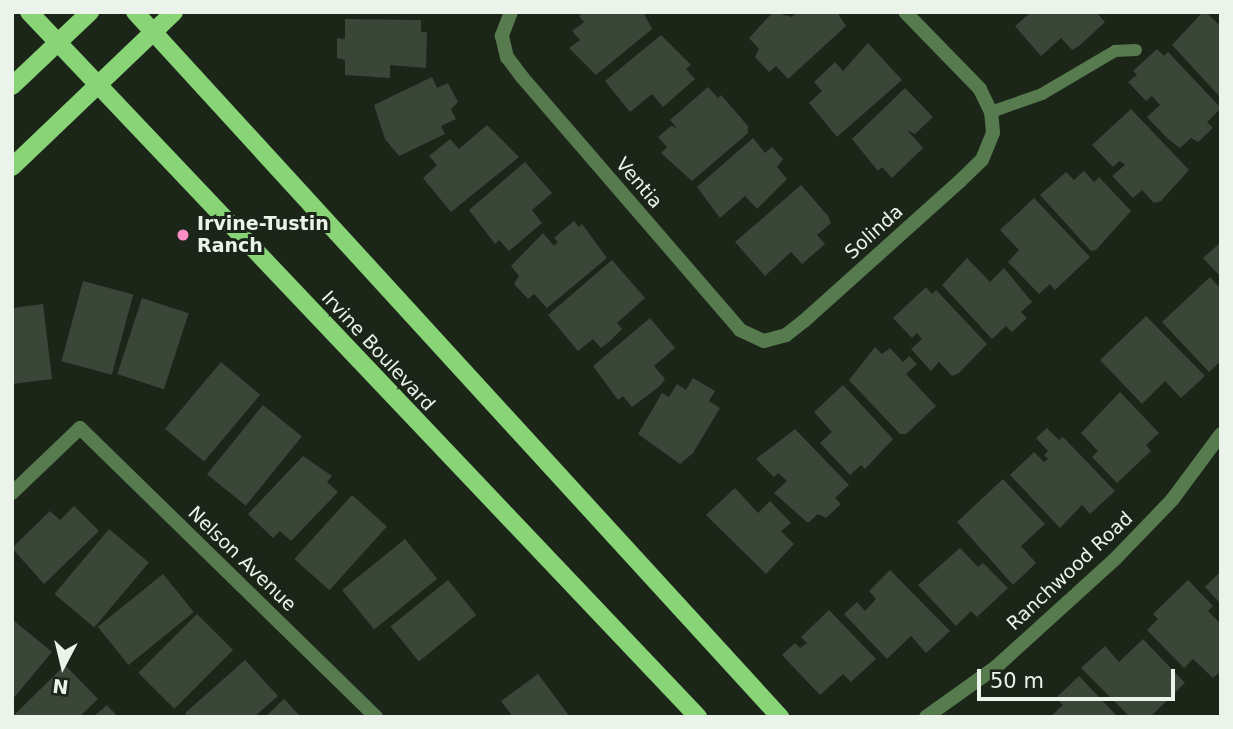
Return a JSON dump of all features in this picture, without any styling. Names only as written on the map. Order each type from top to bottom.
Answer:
[{"type":"main road","name":"Irvine Boulevard","points":[[29,12],[698,717]]},
{"type":"main road","points":[[12,86],[90,12]]},
{"type":"main road","points":[[135,12],[780,717]]},
{"type":"main road","points":[[12,167],[174,12]]},
{"type":"street","name":"Ventia","points":[[511,12],[502,36],[507,57],[522,77],[740,330],[764,341]]},
{"type":"street","points":[[905,12],[980,89],[991,112]]},
{"type":"street","name":"Solinda","points":[[764,341],[786,335],[804,321],[982,160],[993,133],[991,112]]},
{"type":"street","name":"Nelson Avenue","points":[[12,493],[80,428],[376,717]]},
{"type":"street","name":"Ranchwood Road","points":[[926,717],[996,667],[1116,558],[1172,500],[1221,434]]},
{"type":"lane","points":[[991,112],[1042,94],[1115,51],[1136,50]]},
{"type":"building","points":[[584,12],[643,12],[652,29],[596,75],[569,48],[580,40],[572,31],[584,22],[579,16]]},
{"type":"building","points":[[773,12],[792,17],[797,12],[837,12],[846,26],[788,79],[776,66],[769,72],[755,57],[759,49],[749,38]]},
{"type":"building","points":[[1031,12],[1096,12],[1105,22],[1072,50],[1061,38],[1041,56],[1015,26]]},
{"type":"building","points":[[1201,14],[1208,14],[1221,27],[1221,98],[1172,45]]},
{"type":"building","points":[[345,19],[421,20],[421,32],[427,32],[426,68],[390,65],[390,78],[345,75],[345,60],[337,58],[337,38],[345,39]]},
{"type":"building","points":[[661,35],[691,65],[686,69],[695,79],[663,107],[652,94],[630,112],[605,81]]},
{"type":"building","points":[[868,43],[902,80],[837,137],[809,103],[822,91],[814,82],[835,62],[843,71]]},
{"type":"building","points":[[1157,49],[1164,56],[1168,52],[1221,108],[1207,122],[1213,128],[1198,142],[1191,138],[1180,148],[1147,117],[1160,105],[1152,96],[1146,101],[1128,82],[1137,75],[1133,71]]},
{"type":"building","points":[[432,77],[437,88],[448,83],[458,102],[451,109],[456,119],[441,126],[445,134],[399,156],[385,139],[374,105]]},
{"type":"building","points":[[708,87],[718,98],[721,95],[748,126],[748,133],[692,181],[661,153],[667,147],[658,137],[671,126],[677,128],[670,120]]},
{"type":"building","points":[[905,88],[933,117],[915,134],[907,130],[923,148],[892,178],[882,167],[878,171],[852,139]]},
{"type":"building","points":[[1131,109],[1189,170],[1161,201],[1154,203],[1142,190],[1133,198],[1112,176],[1125,165],[1120,161],[1113,167],[1092,145]]},
{"type":"building","points":[[487,125],[519,157],[451,212],[423,178],[437,165],[429,156],[450,139],[459,149]]},
{"type":"building","points":[[753,138],[765,153],[772,147],[783,159],[777,167],[787,179],[757,209],[745,196],[720,218],[697,187]]},
{"type":"building","points":[[525,162],[552,193],[532,210],[542,223],[509,251],[499,240],[495,244],[469,210]]},
{"type":"building","points":[[1084,171],[1094,182],[1099,177],[1131,211],[1096,250],[1091,251],[1040,195],[1066,172],[1074,180]]},
{"type":"building","points":[[801,185],[831,223],[817,235],[825,244],[802,264],[791,252],[765,276],[735,242]]},
{"type":"building","points":[[1034,198],[1090,257],[1055,290],[1050,284],[1039,294],[1008,262],[1019,250],[1000,230]]},
{"type":"building","points":[[574,221],[579,227],[582,224],[607,258],[547,308],[534,294],[528,299],[514,284],[519,276],[511,266],[543,233],[554,246],[558,242],[554,238]]},
{"type":"building","points":[[1221,242],[1221,277],[1203,258]]},
{"type":"building","points":[[967,258],[990,282],[1004,268],[1032,302],[1021,312],[1027,318],[1012,332],[1006,326],[992,339],[942,285]]},
{"type":"building","points":[[612,260],[645,298],[617,323],[622,329],[609,342],[601,348],[593,339],[578,351],[548,315]]},
{"type":"building","points":[[1210,277],[1221,289],[1221,361],[1209,372],[1162,322]]},
{"type":"building","points":[[83,281],[133,294],[112,375],[62,361]]},
{"type":"building","points":[[926,287],[932,294],[936,290],[987,344],[959,373],[952,376],[939,362],[931,371],[911,349],[922,339],[917,333],[912,338],[893,318]]},
{"type":"building","points":[[142,298],[189,313],[164,389],[117,374]]},
{"type":"building","points":[[43,304],[52,379],[12,384],[12,308]]},
{"type":"building","points":[[1146,316],[1205,376],[1181,398],[1165,381],[1142,404],[1100,360]]},
{"type":"building","points":[[650,318],[675,348],[654,366],[665,379],[660,386],[632,407],[623,396],[618,400],[593,366]]},
{"type":"building","points":[[875,347],[882,354],[890,348],[903,362],[909,356],[917,364],[906,374],[936,406],[906,434],[900,434],[849,380]]},
{"type":"building","points":[[221,362],[260,395],[204,461],[165,429]]},
{"type":"building","points":[[693,378],[715,391],[709,401],[720,408],[693,453],[680,464],[638,434],[662,393],[669,397],[677,384],[686,390]]},
{"type":"building","points":[[843,385],[893,439],[865,469],[861,465],[850,475],[820,443],[832,432],[814,412]]},
{"type":"building","points":[[1120,392],[1159,433],[1146,445],[1151,451],[1117,483],[1092,457],[1098,451],[1081,433]]},
{"type":"building","points":[[263,405],[302,436],[246,506],[207,474]]},
{"type":"building","points":[[1047,428],[1059,440],[1063,437],[1115,491],[1090,514],[1082,505],[1060,528],[1010,475],[1034,452],[1044,462],[1048,459],[1044,455],[1048,451],[1036,438]]},
{"type":"building","points":[[795,429],[849,485],[835,498],[841,504],[826,518],[818,514],[808,523],[774,493],[787,481],[778,473],[774,477],[756,459]]},
{"type":"building","points":[[303,456],[332,476],[327,482],[338,492],[291,541],[280,531],[273,538],[248,514]]},
{"type":"building","points":[[1003,479],[1045,524],[1021,546],[1036,563],[1013,585],[957,522]]},
{"type":"building","points":[[735,488],[758,513],[770,501],[791,523],[781,531],[794,544],[766,574],[706,515]]},
{"type":"building","points":[[352,495],[387,526],[329,590],[294,559]]},
{"type":"building","points":[[74,506],[99,531],[44,584],[12,548],[50,511],[60,520]]},
{"type":"building","points":[[109,529],[149,562],[94,628],[54,594]]},
{"type":"building","points":[[405,539],[437,579],[374,630],[342,590]]},
{"type":"building","points":[[960,548],[978,567],[983,563],[1008,588],[977,617],[971,611],[956,626],[918,585]]},
{"type":"building","points":[[890,570],[950,631],[926,653],[911,636],[887,659],[844,614],[857,602],[865,611],[876,599],[869,591]]},
{"type":"building","points":[[1221,571],[1221,604],[1205,587]]},
{"type":"building","points":[[163,574],[194,612],[129,665],[98,627]]},
{"type":"building","points":[[448,580],[476,615],[419,662],[390,627]]},
{"type":"building","points":[[1188,580],[1213,606],[1208,611],[1221,624],[1221,671],[1213,678],[1193,659],[1184,668],[1147,630],[1158,619],[1153,614]]},
{"type":"building","points":[[829,610],[876,659],[851,682],[843,674],[820,695],[782,655],[795,643],[800,648],[807,643],[801,637]]},
{"type":"building","points":[[197,614],[233,650],[174,709],[138,673]]},
{"type":"building","points":[[13,620],[52,652],[12,700],[12,622]]},
{"type":"building","points":[[1143,639],[1185,683],[1150,717],[1130,717],[1081,668],[1105,646],[1119,662]]},
{"type":"building","points":[[245,660],[278,696],[254,717],[188,717],[185,713]]},
{"type":"building","points":[[65,665],[98,699],[79,717],[12,717]]},
{"type":"building","points":[[538,674],[570,717],[513,717],[501,701]]},
{"type":"building","points":[[1079,676],[1118,717],[1050,717],[1063,705],[1056,698]]},
{"type":"building","points":[[284,699],[301,717],[265,717]]},
{"type":"building","points":[[107,705],[118,717],[93,717]]},
{"type":"place","name":"Irvine-Tustin Ranch","points":[[183,235]]}]
